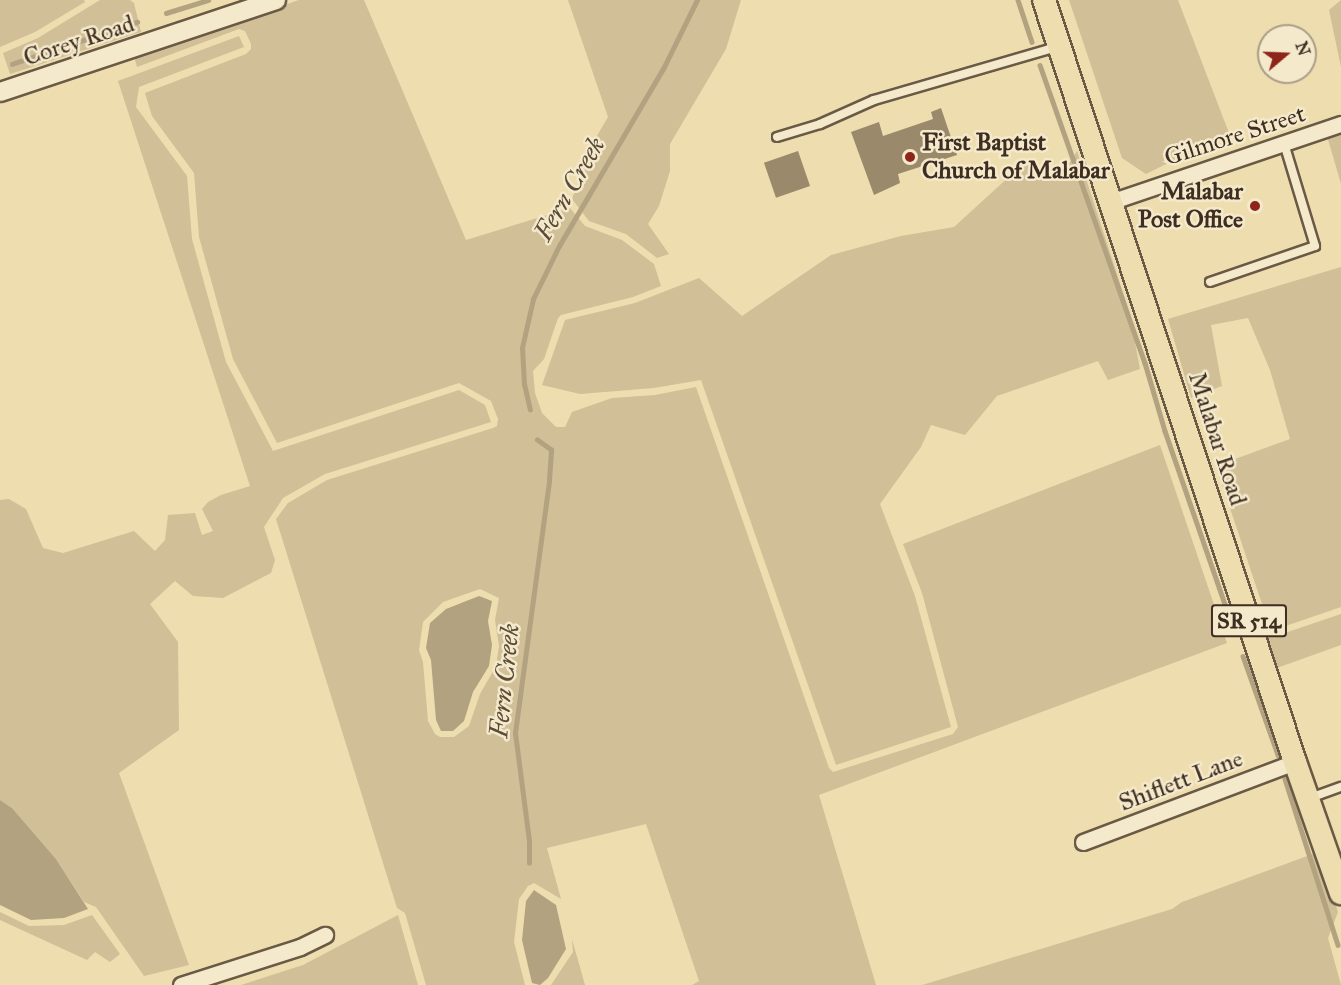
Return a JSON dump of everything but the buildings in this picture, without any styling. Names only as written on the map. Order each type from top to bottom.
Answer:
[{"type":"main road","name":"Malabar Road","points":[[1044,0],[1295,762],[1341,893]]},
{"type":"street","name":"Corey Road","points":[[0,92],[276,0]]},
{"type":"street","name":"Gilmore Street","points":[[1110,202],[1341,124]]},
{"type":"street","name":"Shiflett Lane","points":[[1083,842],[1295,762]]},
{"type":"street","points":[[182,985],[300,947],[325,935]]},
{"type":"lane","points":[[777,137],[820,124],[874,100],[1059,46]]},
{"type":"lane","points":[[1210,282],[1315,246],[1284,143]]},
{"type":"lane","points":[[1308,798],[1341,787]]},
{"type":"shaded area","points":[[0,0],[84,0],[85,2],[35,32],[0,47]]},
{"type":"shaded area","points":[[100,0],[130,0],[134,3],[141,32],[10,74],[3,53],[38,38]]},
{"type":"shaded area","points":[[299,0],[364,0],[466,240],[570,208],[585,226],[622,240],[654,264],[661,286],[633,297],[561,315],[558,318],[544,359],[533,371],[535,393],[542,413],[556,427],[565,427],[572,412],[612,398],[655,395],[696,387],[829,768],[833,772],[953,734],[958,727],[922,593],[903,544],[1160,445],[1227,643],[819,795],[876,985],[692,985],[699,981],[646,824],[547,848],[561,899],[534,883],[528,886],[519,899],[514,942],[525,985],[426,985],[405,913],[397,908],[276,519],[288,503],[327,480],[493,428],[497,426],[498,419],[491,401],[459,383],[277,443],[233,359],[199,237],[194,173],[152,116],[145,93],[246,54],[251,49],[251,44],[245,31],[239,29],[137,67],[134,56]],"holes":[[[480,589],[499,598],[495,620],[499,646],[496,666],[480,694],[469,726],[454,737],[440,737],[435,734],[428,721],[423,662],[419,650],[423,622],[443,602]]]},
{"type":"shaded area","points":[[568,0],[741,0],[726,49],[670,144],[670,171],[659,206],[648,224],[669,254],[657,258],[626,234],[589,221],[572,199],[594,141],[608,117]]},
{"type":"shaded area","points":[[1069,0],[1178,0],[1229,133],[1146,174],[1122,158]]},
{"type":"shaded area","points":[[1341,0],[1341,67],[1329,10]]},
{"type":"shaded area","points":[[239,36],[244,47],[139,87],[136,107],[187,176],[192,239],[226,362],[273,451],[459,390],[485,405],[491,422],[325,474],[283,498],[264,527],[275,560],[271,573],[223,598],[193,596],[175,581],[150,604],[178,642],[179,730],[119,773],[189,965],[144,976],[96,907],[84,902],[56,859],[12,808],[0,800],[0,500],[9,499],[26,509],[43,548],[63,553],[134,531],[155,551],[165,540],[168,515],[195,513],[202,535],[213,531],[202,509],[208,502],[221,495],[250,486],[118,81]]},
{"type":"shaded area","points":[[1341,131],[1341,184],[1327,136]]},
{"type":"shaded area","points":[[1077,151],[1129,311],[1140,369],[1108,380],[1098,361],[997,396],[965,435],[931,425],[921,447],[880,504],[915,596],[951,727],[836,765],[701,380],[654,388],[580,394],[542,385],[565,320],[635,303],[699,278],[742,316],[831,255],[901,236],[954,227],[1023,164],[1061,176]]},
{"type":"shaded area","points":[[1341,267],[1341,607],[1271,631],[1216,466],[1290,439],[1270,370],[1248,318],[1211,325],[1222,386],[1191,398],[1168,319]]},
{"type":"shaded area","points":[[479,596],[492,601],[488,621],[492,645],[489,666],[473,692],[464,721],[453,731],[441,731],[436,720],[431,660],[426,648],[430,623],[446,609]]},
{"type":"shaded area","points":[[1341,614],[1341,645],[1274,669],[1259,619],[1265,635],[1273,637]]},
{"type":"shaded area","points":[[0,800],[12,808],[56,859],[88,909],[64,918],[31,920],[0,905]]},
{"type":"shaded area","points":[[1318,852],[1338,912],[1328,938],[1341,985],[922,985],[1172,909],[1182,902]]},
{"type":"shaded area","points":[[534,890],[556,905],[566,949],[548,978],[540,985],[532,983],[522,940],[526,901]]},
{"type":"shaded area","points":[[0,912],[29,926],[64,925],[92,915],[120,954],[110,962],[95,952],[87,960],[0,920]]},
{"type":"shaded area","points":[[398,915],[418,985],[241,985],[303,965]]},
{"type":"shaded area","points":[[572,939],[585,985],[551,985],[573,952]]},
{"type":"waterway","points":[[166,13],[208,0]]},
{"type":"waterway","name":"Fern Creek","points":[[530,410],[524,385],[522,348],[533,299],[559,246],[663,69],[697,0]]},
{"type":"waterway","points":[[1018,0],[1032,42]]},
{"type":"waterway","points":[[12,64],[137,22]]},
{"type":"waterway","points":[[1040,65],[1145,363],[1165,431],[1235,633]]},
{"type":"waterway","name":"Fern Creek","points":[[529,863],[529,841],[515,733],[549,480],[551,450],[537,440]]},
{"type":"waterway","points":[[1243,656],[1278,755]]},
{"type":"waterway","points":[[1285,779],[1338,945]]},
{"type":"place","name":"First Baptist Church of Malabar","points":[[910,157]]},
{"type":"place","name":"Malabar Post Office","points":[[1255,206]]}]
